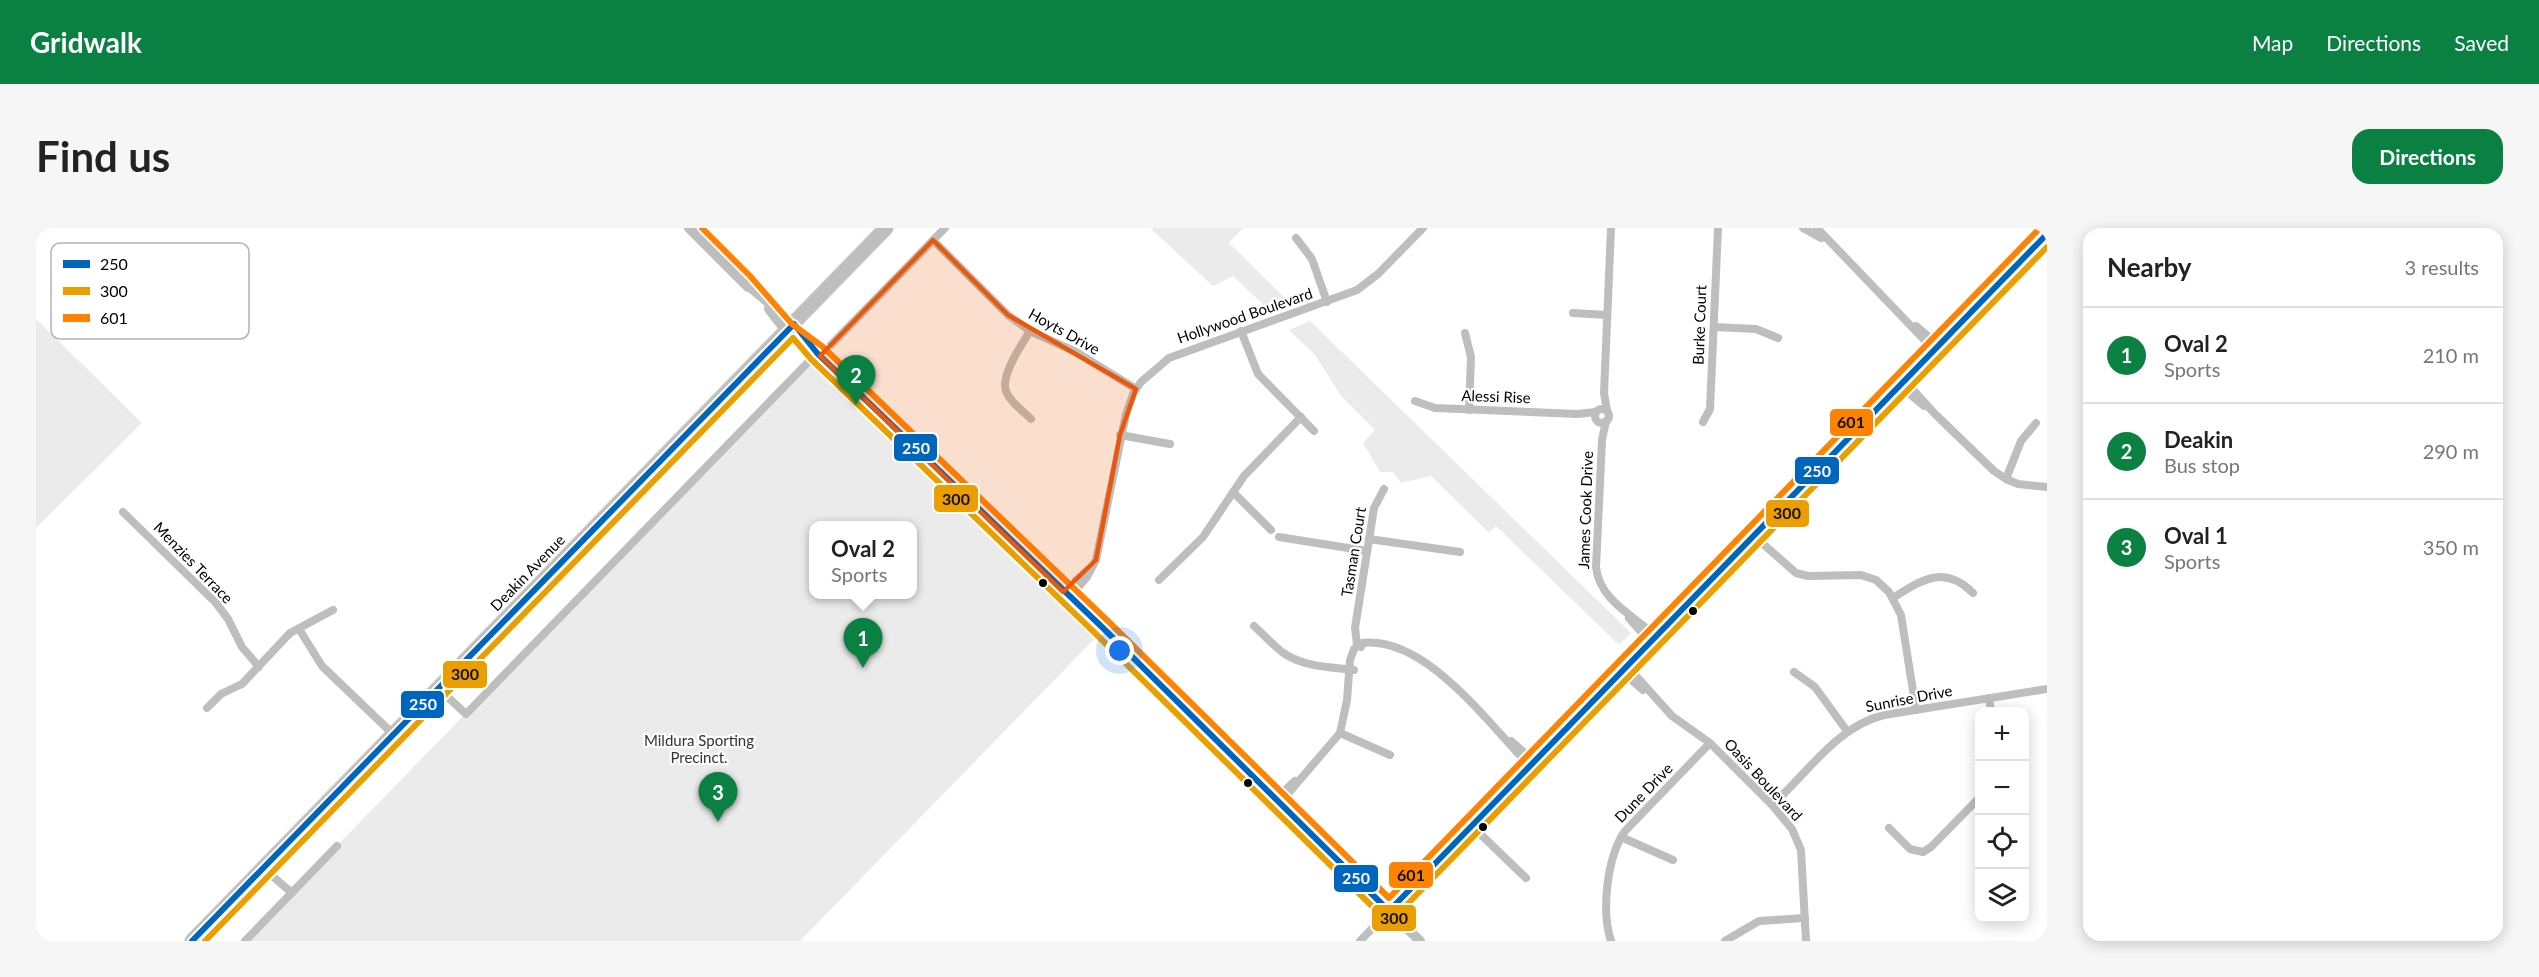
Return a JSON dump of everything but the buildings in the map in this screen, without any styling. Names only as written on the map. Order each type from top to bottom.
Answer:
[{"type":"highway","name":"Deakin Avenue","points":[[192,941],[886,228]]},
{"type":"street","points":[[689,228],[1420,941]]},
{"type":"street","points":[[438,688],[466,714],[945,228]]},
{"type":"street","name":"Hollywood Boulevard","points":[[1066,594],[1094,565],[1120,435],[1136,389],[1148,375],[1169,358],[1327,302],[1368,283],[1423,228]]},
{"type":"street","name":"James Cook Drive","points":[[1611,228],[1604,393],[1600,416],[1602,440],[1597,574],[1604,592],[1653,639]]},
{"type":"street","name":"Burke Court","points":[[1703,422],[1710,409],[1718,228]]},
{"type":"street","points":[[1803,228],[1829,243]]},
{"type":"street","points":[[1816,228],[1937,347]]},
{"type":"street","points":[[1360,941],[2047,234]]},
{"type":"street","points":[[1296,238],[1312,259],[1327,302]]},
{"type":"street","name":"Hoyts Drive","points":[[933,240],[1008,315],[1030,331],[1076,352],[1136,389]]},
{"type":"street","points":[[1573,314],[1607,315]]},
{"type":"street","points":[[1714,327],[1756,329],[1778,338]]},
{"type":"street","points":[[1030,331],[1007,373],[1005,385],[1010,398],[1031,419]]},
{"type":"street","points":[[1242,331],[1258,374],[1314,431]]},
{"type":"street","points":[[1465,333],[1471,357],[1469,410]]},
{"type":"street","points":[[1902,383],[1985,463],[2006,479],[2031,486],[2047,487]]},
{"type":"street","name":"Alessi Rise","points":[[1415,401],[1435,408],[1600,416]]},
{"type":"street","points":[[1159,580],[1203,537],[1249,470],[1301,417]]},
{"type":"street","points":[[2006,479],[2021,441],[2036,423]]},
{"type":"street","points":[[1120,435],[1170,444]]},
{"type":"street","name":"Tasman Court","points":[[1278,801],[1340,733],[1351,670],[1361,645],[1355,632],[1374,508],[1384,489]]},
{"type":"street","points":[[1233,492],[1271,530]]},
{"type":"street","name":"Menzies Terrace","points":[[123,512],[216,603],[228,619],[242,647],[259,667]]},
{"type":"street","points":[[1754,536],[1796,573],[1808,576],[1861,575],[1882,585],[1893,598],[1900,615],[1916,710]]},
{"type":"street","points":[[1279,537],[1367,550]]},
{"type":"street","points":[[1369,539],[1460,552]]},
{"type":"street","points":[[1893,598],[1924,579],[1935,577],[1962,584],[1973,593]]},
{"type":"street","points":[[207,708],[221,694],[242,684],[290,633],[333,610]]},
{"type":"street","points":[[1254,626],[1292,659],[1302,663],[1351,670]]},
{"type":"street","points":[[299,629],[322,666],[393,734]]},
{"type":"street","points":[[1361,645],[1373,642],[1398,648],[1416,655],[1432,666],[1533,764]]},
{"type":"street","name":"Oasis Boulevard","points":[[1624,669],[1678,721],[1710,743],[1773,805],[1792,829],[1799,842],[1806,941]]},
{"type":"street","points":[[1794,672],[1815,687],[1847,731]]},
{"type":"street","name":"Sunrise Drive","points":[[1773,805],[1847,731],[1873,718],[2047,689]]},
{"type":"street","points":[[1989,698],[1990,707]]},
{"type":"street","points":[[1340,733],[1390,755]]},
{"type":"street","name":"Dune Drive","points":[[1611,941],[1606,922],[1606,902],[1614,853],[1621,837],[1710,743]]},
{"type":"street","points":[[1889,828],[1910,849],[1923,852],[1932,847],[1975,802]]},
{"type":"street","points":[[1472,826],[1526,878]]},
{"type":"street","points":[[1621,837],[1673,860]]},
{"type":"street","points":[[245,941],[337,846]]},
{"type":"street","points":[[263,868],[292,894]]},
{"type":"street","points":[[1725,940],[1759,921],[1805,918]]},
{"type":"highlighted area","points":[[933,240],[1008,315],[1136,389],[1120,435],[1096,560],[1063,592],[820,356]]},
{"type":"green space","points":[[1150,228],[1243,228],[1229,243],[1289,302],[1268,309],[1233,276],[1213,286]]},
{"type":"green space","points":[[36,319],[51,334],[51,339],[56,339],[142,423],[36,528]]},
{"type":"green space","points":[[1310,321],[1631,633],[1619,645],[1496,526],[1489,533],[1431,476],[1401,483],[1393,472],[1380,472],[1363,443],[1375,430],[1341,396],[1315,355],[1289,330]]},
{"type":"green space","name":"Mildura Sporting Precinct.","points":[[817,353],[1104,629],[800,941],[244,941]]},
{"type":"transit line","name":"601","points":[[702,228],[750,276],[792,324],[823,347],[1110,623],[1389,898],[2040,228]]},
{"type":"transit line","name":"250","points":[[192,941],[794,324],[817,353],[1104,629],[1389,911],[2047,234]]},
{"type":"transit line","name":"300","points":[[205,941],[793,338],[811,359],[1098,636],[1383,917],[1393,919],[2047,247]]},
{"type":"place","name":"Deakin","points":[[856,405]]},
{"type":"place","name":"Oval 2","points":[[863,668]]},
{"type":"place","name":"Oval 1","points":[[718,822]]}]
